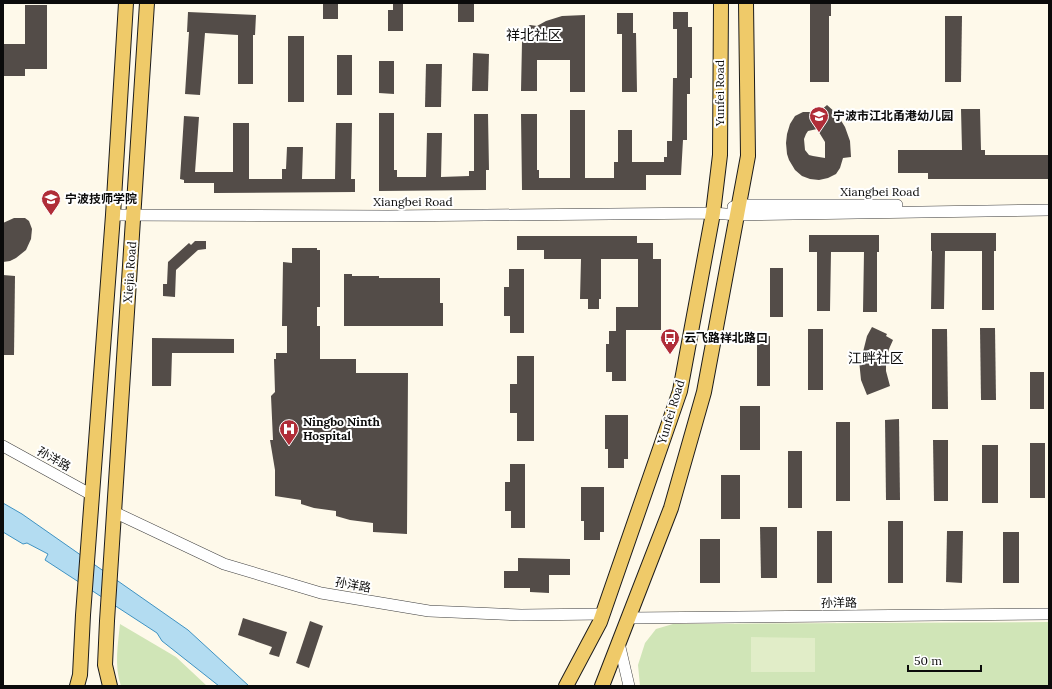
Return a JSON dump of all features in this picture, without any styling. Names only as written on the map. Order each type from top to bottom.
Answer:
[{"type":"main road","name":"Xiejia Road","points":[[77,686],[80,675],[83,615],[113,215],[126,3]]},
{"type":"main road","name":"Xiejia Road","points":[[110,686],[105,665],[107,621],[147,3]]},
{"type":"main road","name":"Yunfei Road","points":[[566,686],[602,614],[680,391],[713,212],[720,154],[721,3]]},
{"type":"main road","points":[[602,686],[671,508],[704,392],[748,156],[746,3]]},
{"type":"street","name":"Xiangbei Road","points":[[113,215],[388,216],[713,212],[738,210],[1049,203]]},
{"type":"street","name":"Xiangbei Road","points":[[738,210],[1049,210]]},
{"type":"street","name":"孙洋路","points":[[3,446],[92,495]]},
{"type":"street","name":"孙洋路","points":[[114,512],[224,564],[321,593],[428,611],[521,615],[602,614]]},
{"type":"street","name":"孙洋路","points":[[629,618],[1049,614]]},
{"type":"street","points":[[619,643],[630,686]]},
{"type":"green space","points":[[1049,622],[1049,686],[640,686],[638,665],[645,643],[656,629],[673,624]]},
{"type":"green space","points":[[120,624],[176,657],[207,686],[121,686],[117,663]]},
{"type":"green space","points":[[751,637],[815,638],[815,672],[751,672]]},
{"type":"water","points":[[3,503],[22,514],[188,630],[249,686],[219,686],[162,641],[157,633],[45,560],[48,554],[27,543],[23,544],[3,532]]},
{"type":"building","points":[[323,3],[338,3],[338,19],[323,19]]},
{"type":"building","points":[[393,3],[403,3],[403,31],[388,31],[388,10],[393,10]]},
{"type":"building","points":[[458,3],[474,3],[474,22],[458,22]]},
{"type":"building","points":[[810,3],[831,3],[831,16],[829,16],[829,82],[810,82]]},
{"type":"building","points":[[25,5],[47,5],[47,69],[25,69],[25,76],[3,76],[3,44],[25,44]]},
{"type":"building","points":[[188,12],[256,15],[255,35],[253,35],[253,84],[238,84],[238,35],[205,33],[200,95],[185,94],[189,32],[187,32]]},
{"type":"building","points":[[673,12],[688,12],[688,27],[692,27],[692,78],[690,78],[690,94],[687,94],[687,140],[683,140],[681,175],[646,175],[646,190],[522,190],[521,114],[537,114],[537,170],[539,170],[539,178],[570,178],[570,110],[585,110],[585,178],[614,178],[614,162],[618,162],[618,130],[632,130],[632,162],[664,162],[664,157],[667,157],[667,141],[672,141],[673,78],[677,78],[677,29],[673,29]]},
{"type":"building","points":[[617,13],[633,13],[633,33],[636,33],[637,92],[622,92],[622,34],[617,34]]},
{"type":"building","points":[[585,15],[585,92],[570,92],[570,60],[537,60],[537,91],[521,91],[522,42],[526,36],[525,30],[527,27],[530,25],[537,26],[546,21],[562,16]]},
{"type":"building","points":[[945,16],[962,16],[961,82],[945,82]]},
{"type":"building","points":[[288,36],[304,36],[304,102],[288,102]]},
{"type":"building","points":[[473,53],[489,54],[488,91],[472,91]]},
{"type":"building","points":[[337,55],[352,55],[352,95],[337,95]]},
{"type":"building","points":[[379,61],[394,61],[394,94],[379,93]]},
{"type":"building","points":[[426,64],[442,64],[441,107],[425,107]]},
{"type":"building","points":[[827,105],[837,114],[845,127],[850,141],[851,157],[843,158],[840,168],[836,174],[819,180],[802,176],[795,170],[787,154],[786,143],[790,124],[795,116],[803,112],[819,112]],"holes":[[[817,129],[825,142],[825,158],[809,155],[805,150],[804,139],[808,131]]]},
{"type":"building","points":[[961,109],[980,109],[981,150],[985,150],[985,155],[1049,155],[1049,179],[928,179],[928,173],[898,173],[898,150],[962,150]]},
{"type":"building","points":[[379,113],[394,113],[394,170],[397,170],[397,177],[426,177],[427,133],[442,133],[441,177],[469,176],[469,171],[474,171],[474,114],[488,114],[489,170],[486,170],[486,190],[379,191]]},
{"type":"building","points":[[184,116],[199,117],[195,172],[233,172],[233,123],[249,123],[249,179],[282,179],[282,169],[286,169],[287,147],[303,147],[302,179],[335,179],[336,123],[352,123],[351,179],[355,179],[355,192],[214,193],[214,183],[184,183],[184,180],[180,179]]},
{"type":"building","points":[[14,218],[25,218],[29,221],[32,229],[31,239],[26,250],[16,258],[3,262],[3,223]]},
{"type":"building","points":[[931,233],[996,233],[996,251],[994,251],[994,310],[982,310],[982,251],[945,251],[944,309],[931,309]]},
{"type":"building","points":[[809,235],[879,235],[879,252],[877,252],[877,312],[863,312],[864,252],[831,252],[830,311],[817,311],[817,252],[809,252]]},
{"type":"building","points":[[517,236],[637,236],[637,243],[653,243],[653,259],[661,259],[661,330],[626,330],[626,381],[612,381],[612,372],[606,372],[606,344],[609,344],[609,331],[616,331],[616,307],[638,307],[638,259],[601,259],[601,299],[599,299],[599,309],[588,309],[588,299],[580,299],[581,259],[544,259],[544,250],[517,250]]},
{"type":"building","points":[[195,241],[206,241],[206,249],[198,250],[176,270],[175,297],[163,296],[163,284],[167,284],[168,262],[189,243],[191,245]]},
{"type":"building","points":[[292,248],[317,248],[317,250],[320,250],[320,307],[317,307],[317,326],[320,326],[320,359],[356,359],[356,373],[408,373],[407,534],[373,532],[373,523],[350,520],[336,516],[336,511],[314,508],[301,504],[301,500],[275,496],[275,470],[270,440],[273,440],[271,396],[275,392],[274,359],[276,359],[276,353],[287,353],[287,326],[282,326],[283,262],[292,263]]},
{"type":"building","points":[[770,268],[783,268],[783,317],[770,317]]},
{"type":"building","points":[[509,269],[524,269],[524,333],[510,333],[510,316],[504,316],[504,287],[509,287]]},
{"type":"building","points":[[344,274],[352,274],[352,276],[379,276],[379,278],[440,278],[440,303],[443,303],[443,326],[344,326]]},
{"type":"building","points":[[3,275],[15,276],[14,355],[3,355]]},
{"type":"building","points":[[872,327],[887,334],[886,336],[893,340],[886,360],[886,371],[890,386],[867,395],[861,380],[859,360],[861,360],[867,336]]},
{"type":"building","points":[[980,328],[995,328],[996,400],[981,400]]},
{"type":"building","points":[[808,329],[823,329],[823,390],[808,390]]},
{"type":"building","points":[[932,329],[947,329],[948,409],[932,409]]},
{"type":"building","points":[[757,336],[770,336],[770,386],[757,386]]},
{"type":"building","points":[[152,338],[234,339],[234,353],[172,353],[171,386],[152,386]]},
{"type":"building","points":[[517,356],[534,356],[534,441],[517,441],[517,413],[510,413],[510,384],[517,384]]},
{"type":"building","points":[[1030,372],[1044,372],[1044,409],[1030,409]]},
{"type":"building","points":[[740,406],[760,406],[760,450],[740,450]]},
{"type":"building","points":[[605,415],[628,415],[628,459],[624,459],[624,468],[608,468],[608,449],[605,449]]},
{"type":"building","points":[[899,419],[900,500],[886,500],[885,420]]},
{"type":"building","points":[[836,422],[850,422],[850,501],[836,501]]},
{"type":"building","points":[[933,440],[948,440],[948,501],[934,501]]},
{"type":"building","points":[[1030,443],[1045,443],[1045,498],[1030,498]]},
{"type":"building","points":[[982,445],[998,445],[998,503],[982,503]]},
{"type":"building","points":[[788,451],[802,451],[802,508],[788,508]]},
{"type":"building","points":[[510,464],[525,464],[525,528],[511,528],[511,511],[505,511],[505,482],[510,482]]},
{"type":"building","points":[[721,475],[740,475],[740,519],[721,519]]},
{"type":"building","points":[[581,487],[604,487],[604,532],[600,532],[600,540],[584,540],[584,521],[581,521]]},
{"type":"building","points":[[888,521],[903,521],[903,583],[888,583]]},
{"type":"building","points":[[760,527],[777,527],[777,578],[761,578]]},
{"type":"building","points":[[817,531],[832,531],[832,583],[817,583]]},
{"type":"building","points":[[947,531],[963,531],[962,583],[946,582]]},
{"type":"building","points":[[1003,532],[1019,532],[1019,583],[1003,583]]},
{"type":"building","points":[[700,539],[720,539],[720,583],[700,583]]},
{"type":"building","points":[[518,558],[570,559],[570,575],[549,575],[549,593],[530,592],[530,588],[504,588],[504,571],[518,571]]},
{"type":"building","points":[[243,618],[287,632],[279,657],[269,654],[272,647],[238,635]]},
{"type":"building","points":[[310,621],[323,626],[309,668],[296,663]]},
{"type":"place","name":"宁波市江北甬港幼儿园","points":[[819,133]]},
{"type":"place","name":"宁波技师学院","points":[[51,216]]},
{"type":"place","name":"云飞路祥北路口","points":[[670,355]]},
{"type":"place","name":"Ningbo Ninth Hospital","points":[[289,446]]},
{"type":"district","name":"祥北社区","points":[[534,35]]},
{"type":"district","name":"江畔社区","points":[[876,358]]}]
